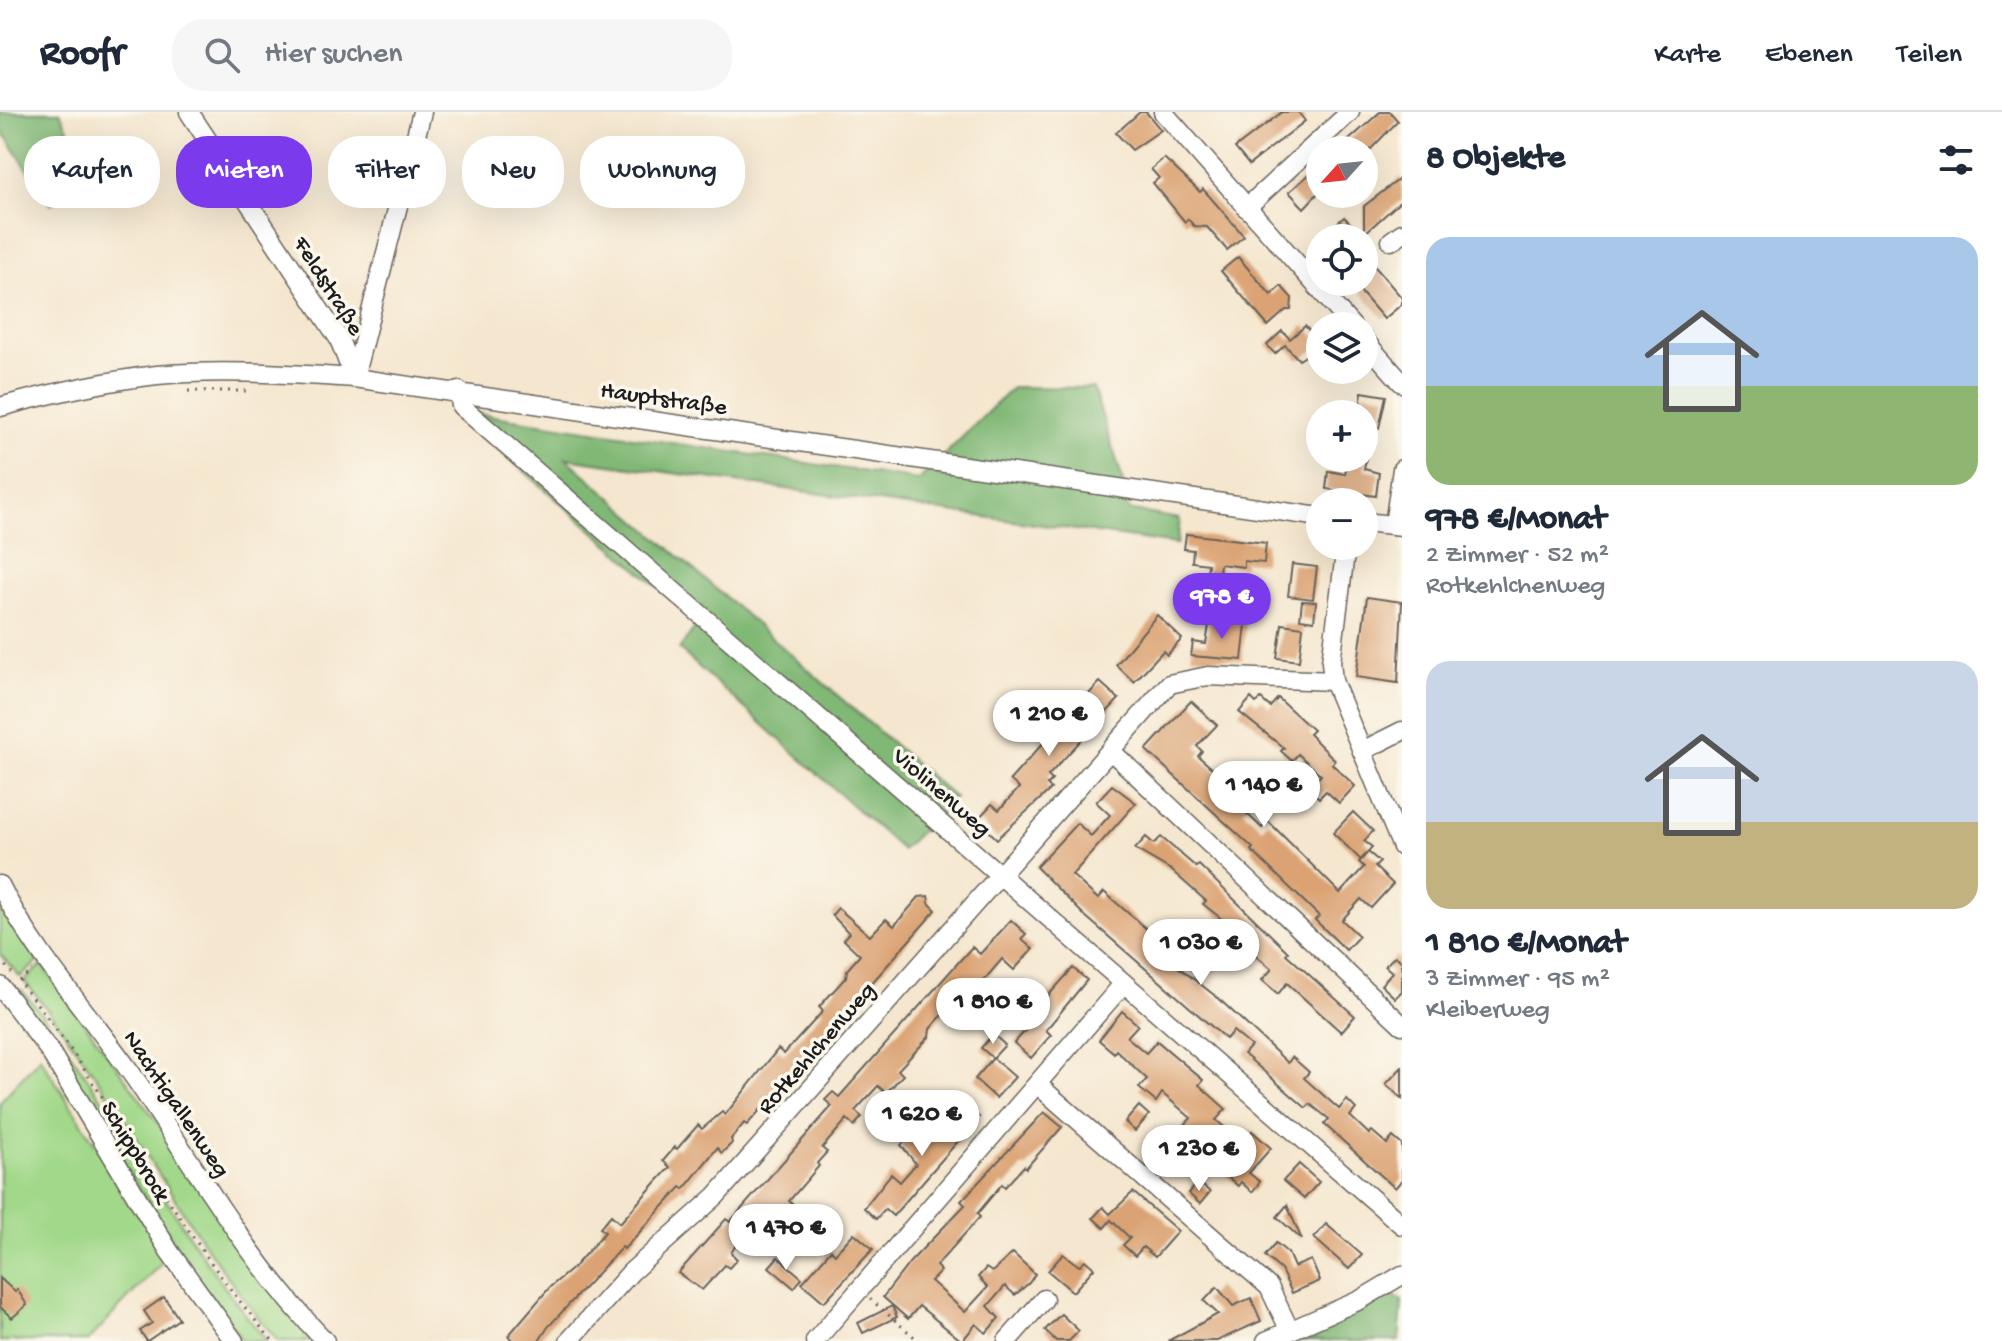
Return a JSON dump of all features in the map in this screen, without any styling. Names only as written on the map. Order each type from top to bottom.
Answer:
[{"type":"street","name":"Feldstraße","points":[[189,112],[339,339],[354,378]]},
{"type":"street","name":"Feldstraße","points":[[354,378],[422,112]]},
{"type":"street","points":[[1163,112],[1339,312]]},
{"type":"street","points":[[1246,208],[1350,112]]},
{"type":"street","points":[[1378,356],[1402,383]]},
{"type":"street","name":"Hauptstraße","points":[[0,407],[73,388],[158,375],[254,372],[354,378],[1306,515]]},
{"type":"street","name":"Violinenweg","points":[[459,391],[461,406],[1402,1225]]},
{"type":"street","points":[[1378,524],[1398,526],[1402,469]]},
{"type":"street","points":[[1344,560],[1331,662],[1333,681],[1402,847]]},
{"type":"street","name":"Rotkehlchenweg","points":[[569,1341],[631,1272],[716,1196],[1169,684],[1208,676],[1333,681]]},
{"type":"street","points":[[1362,751],[1402,731]]},
{"type":"street","points":[[1111,751],[1402,1025]]},
{"type":"street","name":"Nachtigallenweg","points":[[0,885],[31,941],[137,1081],[232,1228],[274,1284],[325,1341]]},
{"type":"street","points":[[815,1341],[861,1292],[1124,983]]},
{"type":"street","name":"Schippbrock","points":[[0,986],[49,1050],[169,1251],[234,1341]]},
{"type":"street","points":[[1038,1085],[1269,1287],[1290,1331]]},
{"type":"street","points":[[1266,1341],[1360,1300],[1402,1275]]},
{"type":"street","points":[[1007,1341],[1044,1299]]},
{"type":"path","points":[[0,960],[80,1058],[224,1283],[273,1341]]},
{"type":"path","points":[[861,1292],[919,1341]]},
{"type":"green space","points":[[0,112],[60,112],[71,136],[24,136],[24,164],[0,128]]},
{"type":"green space","points":[[1013,387],[1093,388],[1121,474],[1128,510],[1180,519],[1177,544],[566,458],[955,798],[902,850],[679,649],[699,622],[453,410],[919,480]]},
{"type":"green space","points":[[0,898],[38,962],[20,977],[0,954]]},
{"type":"green space","points":[[42,965],[318,1341],[278,1341],[243,1298],[91,1069],[24,981]]},
{"type":"green space","points":[[22,990],[86,1076],[202,1256],[267,1341],[243,1341],[187,1263],[13,993]]},
{"type":"green space","points":[[40,1057],[167,1257],[88,1341],[0,1341],[0,1102]]},
{"type":"green space","points":[[1393,1295],[1402,1301],[1399,1341],[1290,1341]]},
{"type":"building","points":[[1140,112],[1146,112],[1161,130],[1132,150],[1116,133]]},
{"type":"building","points":[[1282,112],[1298,112],[1305,121],[1249,165],[1235,148]]},
{"type":"building","points":[[1380,112],[1390,112],[1398,121],[1378,142],[1378,136],[1353,136]]},
{"type":"building","points":[[1164,158],[1200,192],[1203,189],[1244,236],[1227,250],[1207,227],[1194,226],[1188,219],[1185,222],[1153,183],[1159,178],[1151,169]]},
{"type":"building","points":[[1306,177],[1304,208],[1289,192]]},
{"type":"building","points":[[1402,177],[1402,200],[1375,224],[1364,224],[1364,208],[1378,208],[1378,195]]},
{"type":"building","points":[[1344,217],[1351,224],[1336,224]]},
{"type":"building","points":[[1238,257],[1271,295],[1281,286],[1292,298],[1291,310],[1286,310],[1268,326],[1221,271]]},
{"type":"building","points":[[1378,270],[1402,298],[1402,304],[1384,319],[1364,296],[1378,296]]},
{"type":"building","points":[[1305,326],[1306,356],[1299,360],[1285,345],[1275,354],[1267,345],[1282,331],[1290,339]]},
{"type":"building","points":[[1362,392],[1386,396],[1379,428],[1378,400],[1361,400]]},
{"type":"building","points":[[1328,472],[1379,473],[1377,488],[1326,488]]},
{"type":"building","points":[[1186,534],[1266,543],[1264,563],[1244,561],[1244,567],[1220,564],[1219,574],[1207,573],[1208,564],[1192,562],[1193,550],[1184,549]]},
{"type":"building","points":[[1292,564],[1317,567],[1313,599],[1288,596]]},
{"type":"building","points":[[1367,597],[1402,602],[1398,683],[1356,677]]},
{"type":"building","points":[[1302,601],[1316,602],[1314,621],[1300,619]]},
{"type":"building","points":[[1157,615],[1182,639],[1167,655],[1163,651],[1134,682],[1116,665]]},
{"type":"building","points":[[1210,619],[1246,624],[1242,660],[1191,656],[1193,642],[1206,644]]},
{"type":"building","points":[[1282,624],[1303,627],[1299,661],[1277,658]]},
{"type":"building","points":[[1100,682],[1119,699],[1048,776],[1052,780],[1047,785],[1051,789],[997,839],[977,820],[992,804],[999,810],[1019,788],[1010,780],[1054,731],[1044,722],[1064,700],[1074,710]]},
{"type":"building","points":[[1251,698],[1256,703],[1261,699],[1270,707],[1278,698],[1313,730],[1309,734],[1335,760],[1332,764],[1355,786],[1339,803],[1326,791],[1319,798],[1309,788],[1321,775],[1298,754],[1292,761],[1281,751],[1284,748],[1239,712]]},
{"type":"building","points":[[1191,701],[1217,725],[1197,746],[1202,751],[1198,756],[1251,802],[1243,810],[1262,828],[1268,821],[1340,893],[1364,867],[1359,862],[1368,852],[1380,862],[1375,867],[1393,884],[1371,908],[1361,899],[1342,920],[1359,936],[1346,950],[1315,920],[1319,916],[1251,850],[1253,848],[1146,750]]},
{"type":"building","points":[[1112,785],[1136,803],[1072,875],[1098,899],[1104,892],[1151,933],[1148,936],[1166,952],[1170,948],[1183,959],[1177,966],[1218,998],[1288,1063],[1292,1057],[1309,1072],[1304,1078],[1339,1109],[1347,1100],[1356,1109],[1350,1116],[1369,1134],[1372,1131],[1387,1144],[1393,1137],[1402,1145],[1402,1180],[1395,1188],[1324,1124],[1329,1119],[1310,1104],[1306,1108],[1244,1054],[1251,1046],[1233,1031],[1226,1039],[1084,915],[1036,867],[1077,823],[1091,836],[1110,815],[1096,802]]},
{"type":"building","points":[[1353,812],[1373,831],[1364,841],[1372,847],[1361,860],[1333,833]]},
{"type":"building","points":[[1146,837],[1154,844],[1161,837],[1196,867],[1199,865],[1288,952],[1286,954],[1355,1016],[1341,1032],[1287,983],[1278,994],[1262,980],[1272,969],[1251,951],[1255,946],[1203,904],[1206,901],[1171,870],[1135,849]]},
{"type":"building","points":[[928,896],[929,903],[936,910],[747,1125],[744,1123],[731,1139],[732,1143],[722,1153],[717,1148],[684,1189],[681,1187],[624,1249],[622,1247],[548,1327],[539,1341],[514,1341],[508,1336],[550,1287],[574,1267],[605,1232],[600,1228],[611,1215],[620,1223],[670,1167],[663,1161],[675,1147],[677,1149],[698,1125],[702,1129],[722,1112],[725,1115],[778,1049],[784,1054],[823,1011],[819,1007],[846,977],[847,970],[860,955],[843,939],[849,933],[832,915],[838,908],[870,936],[886,919],[894,926],[919,897]]},
{"type":"building","points":[[1011,920],[1026,934],[1021,939],[1033,949],[1014,970],[1002,959],[957,1012],[950,1006],[930,1029],[929,1037],[898,1070],[903,1075],[886,1093],[878,1086],[855,1111],[862,1117],[854,1126],[847,1119],[822,1148],[827,1152],[789,1201],[792,1203],[787,1210],[766,1227],[759,1221],[755,1222],[737,1243],[731,1253],[737,1259],[729,1268],[725,1265],[702,1290],[678,1273],[726,1219],[730,1222],[832,1106],[825,1100],[833,1092],[839,1097],[972,947],[980,954]]},
{"type":"building","points":[[1395,956],[1402,962],[1402,991],[1395,998],[1381,985],[1392,972],[1385,966]]},
{"type":"building","points":[[1073,968],[1087,980],[1046,1030],[1051,1035],[1031,1058],[1014,1043],[1026,1030],[1021,1026]]},
{"type":"building","points":[[1122,1011],[1138,1025],[1127,1037],[1146,1053],[1157,1041],[1203,1080],[1199,1085],[1226,1109],[1216,1120],[1242,1142],[1252,1131],[1271,1148],[1249,1173],[1260,1182],[1252,1192],[1241,1182],[1238,1186],[1219,1169],[1229,1157],[1201,1133],[1196,1139],[1183,1127],[1191,1118],[1162,1093],[1156,1102],[1139,1088],[1147,1079],[1116,1050],[1114,1053],[1099,1040]]},
{"type":"building","points":[[993,1034],[1005,1045],[993,1058],[981,1048]]},
{"type":"building","points":[[993,1058],[1015,1077],[996,1098],[975,1079]]},
{"type":"building","points":[[1402,1067],[1402,1099],[1386,1084]]},
{"type":"building","points":[[963,1103],[979,1117],[893,1216],[885,1209],[876,1219],[864,1208],[891,1174],[900,1182],[916,1164],[901,1145],[936,1112],[947,1121]]},
{"type":"building","points":[[1139,1106],[1149,1115],[1135,1131],[1125,1122]]},
{"type":"building","points":[[1044,1112],[1062,1127],[1026,1168],[1024,1166],[1005,1187],[1002,1184],[977,1214],[980,1217],[936,1266],[941,1271],[931,1281],[965,1312],[988,1287],[978,1277],[986,1268],[992,1272],[1013,1253],[1035,1274],[1015,1295],[1005,1286],[988,1306],[999,1318],[986,1333],[976,1324],[962,1341],[919,1306],[908,1319],[883,1297],[910,1262],[965,1205],[961,1201]]},
{"type":"building","points":[[1299,1164],[1319,1182],[1304,1199],[1283,1181]]},
{"type":"building","points":[[1198,1182],[1210,1192],[1200,1204],[1188,1193]]},
{"type":"building","points":[[1133,1192],[1178,1231],[1155,1257],[1143,1247],[1135,1256],[1123,1245],[1130,1238],[1111,1220],[1104,1228],[1093,1218],[1103,1207],[1110,1214]]},
{"type":"building","points":[[1287,1205],[1302,1240],[1277,1217]]},
{"type":"building","points":[[1326,1224],[1362,1255],[1349,1269],[1314,1238]]},
{"type":"building","points":[[854,1233],[873,1249],[824,1302],[802,1283],[831,1250],[835,1254]]},
{"type":"building","points":[[1276,1243],[1288,1253],[1294,1267],[1311,1260],[1320,1281],[1292,1293],[1281,1270],[1265,1256]]},
{"type":"building","points":[[1063,1254],[1079,1266],[1085,1260],[1094,1268],[1073,1292],[1048,1271]]},
{"type":"building","points":[[778,1257],[802,1278],[794,1288],[769,1267]]},
{"type":"building","points":[[0,1278],[15,1292],[17,1289],[27,1305],[12,1318],[0,1307]]},
{"type":"building","points":[[1217,1287],[1233,1306],[1251,1298],[1261,1321],[1217,1341],[1168,1341],[1218,1314],[1204,1301]]},
{"type":"building","points":[[164,1297],[179,1319],[147,1341],[140,1331],[152,1323],[144,1311]]},
{"type":"building","points":[[892,1306],[897,1317],[863,1333],[858,1323]]},
{"type":"building","points":[[1061,1314],[1079,1331],[1069,1341],[1056,1341],[1045,1330]]}]
